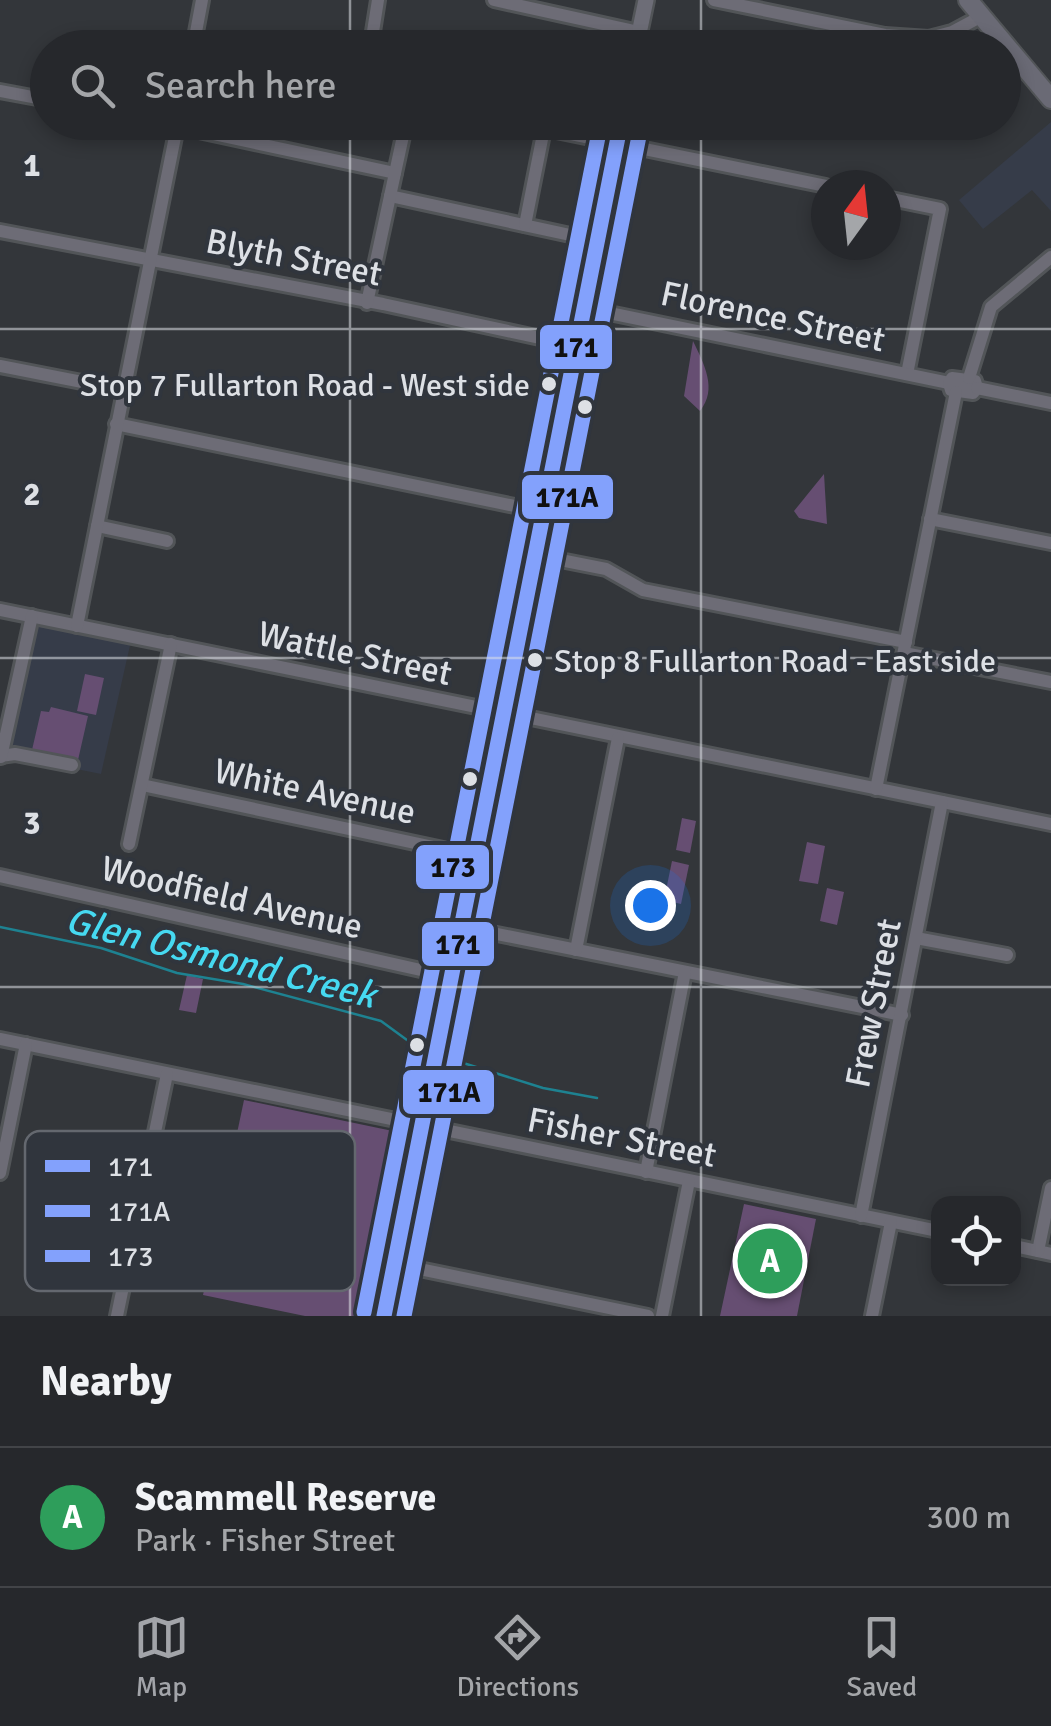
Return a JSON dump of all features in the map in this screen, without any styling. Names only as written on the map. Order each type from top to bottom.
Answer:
[{"type":"highway","points":[[968,0],[994,30]]},
{"type":"highway","points":[[1021,63],[1051,99]]},
{"type":"main road","points":[[640,30],[646,0]]},
{"type":"main road","points":[[384,1316],[618,140]]},
{"type":"street","points":[[196,30],[202,0]]},
{"type":"street","points":[[373,30],[378,0]]},
{"type":"street","points":[[494,0],[602,30]]},
{"type":"street","points":[[714,0],[861,30]]},
{"type":"street","points":[[956,30],[982,16]]},
{"type":"street","points":[[0,91],[30,97]]},
{"type":"street","points":[[77,626],[174,140]]},
{"type":"street","points":[[249,140],[396,173]]},
{"type":"street","points":[[367,303],[402,140]]},
{"type":"street","points":[[525,226],[542,140]]},
{"type":"street","points":[[593,140],[811,183]]},
{"type":"street","points":[[390,196],[598,241]]},
{"type":"street","points":[[901,201],[940,209],[907,374]]},
{"type":"street","name":"Blyth Street","points":[[0,232],[383,304],[577,346]]},
{"type":"street","points":[[973,383],[991,307],[1051,257]]},
{"type":"street","name":"Florence Street","points":[[584,308],[907,374],[952,388]]},
{"type":"street","points":[[1,370],[123,390]]},
{"type":"street","points":[[876,789],[930,518],[952,378],[1051,403]]},
{"type":"street","points":[[116,424],[544,512]]},
{"type":"street","points":[[930,518],[1051,544]]},
{"type":"street","points":[[97,526],[167,541]]},
{"type":"street","points":[[535,555],[606,569],[643,590],[1051,682]]},
{"type":"street","name":"Wattle Street","points":[[0,610],[1051,824]]},
{"type":"street","points":[[32,616],[0,756],[16,754],[72,765]]},
{"type":"street","points":[[129,844],[170,644]]},
{"type":"street","points":[[576,950],[618,738]]},
{"type":"street","name":"White Avenue","points":[[142,785],[476,856]]},
{"type":"street","name":"Frew Street","points":[[860,1216],[942,802]]},
{"type":"street","name":"Woodfield Avenue","points":[[0,876],[452,977]]},
{"type":"street","points":[[462,928],[902,1016]]},
{"type":"street","points":[[916,938],[1007,956]]},
{"type":"street","points":[[646,1172],[686,972]]},
{"type":"street","name":"Fisher Street","points":[[0,1039],[931,1230]]},
{"type":"street","points":[[0,1174],[26,1044]]},
{"type":"street","points":[[154,1131],[166,1074]]},
{"type":"street","points":[[662,1316],[689,1180]]},
{"type":"street","points":[[1044,1253],[1051,1188]]},
{"type":"street","points":[[872,1316],[891,1222]]},
{"type":"street","points":[[394,1264],[648,1316]]},
{"type":"street","points":[[117,1316],[122,1291]]},
{"type":"shaded area","points":[[1051,122],[1051,211],[1032,190],[983,229],[959,200]]},
{"type":"shaded area","points":[[693,341],[709,385],[700,411],[684,396]]},
{"type":"shaded area","points":[[824,474],[827,524],[799,518],[794,511]]},
{"type":"shaded area","points":[[33,620],[131,641],[101,774],[3,754]]},
{"type":"shaded area","points":[[85,674],[104,678],[96,715],[77,711]]},
{"type":"shaded area","points":[[51,707],[88,716],[78,760],[32,750],[41,711],[49,712]]},
{"type":"shaded area","points":[[682,818],[696,821],[690,853],[676,850]]},
{"type":"shaded area","points":[[807,842],[825,846],[818,884],[799,881]]},
{"type":"shaded area","points":[[672,861],[689,865],[681,904],[664,900]]},
{"type":"shaded area","points":[[827,888],[844,892],[837,925],[820,921]]},
{"type":"shaded area","points":[[187,975],[203,979],[196,1013],[179,1010]]},
{"type":"shaded area","points":[[244,1100],[407,1134],[369,1316],[305,1316],[203,1295],[204,1291],[355,1291],[355,1131],[237,1131]]},
{"type":"shaded area","points":[[744,1204],[816,1219],[797,1316],[720,1316]]},
{"type":"waterway","name":"Glen Osmond Creek","points":[[0,927],[101,948],[177,973],[243,984],[381,1021],[422,1051]]},
{"type":"waterway","name":"Glen Osmond Creek","points":[[444,1057],[543,1088],[597,1098]]},
{"type":"transit line","name":"173","points":[[364,1312],[597,140]]},
{"type":"transit line","name":"171","points":[[384,1316],[617,140]]},
{"type":"transit line","name":"171A","points":[[404,1316],[638,140]]},
{"type":"place","name":"Stop 7 Fullarton Road - West side","points":[[549,384]]},
{"type":"place","name":"Stop 8 Fullarton Road - East side","points":[[535,660]]},
{"type":"place","name":"Scammell Reserve","points":[[770,1261]]}]
